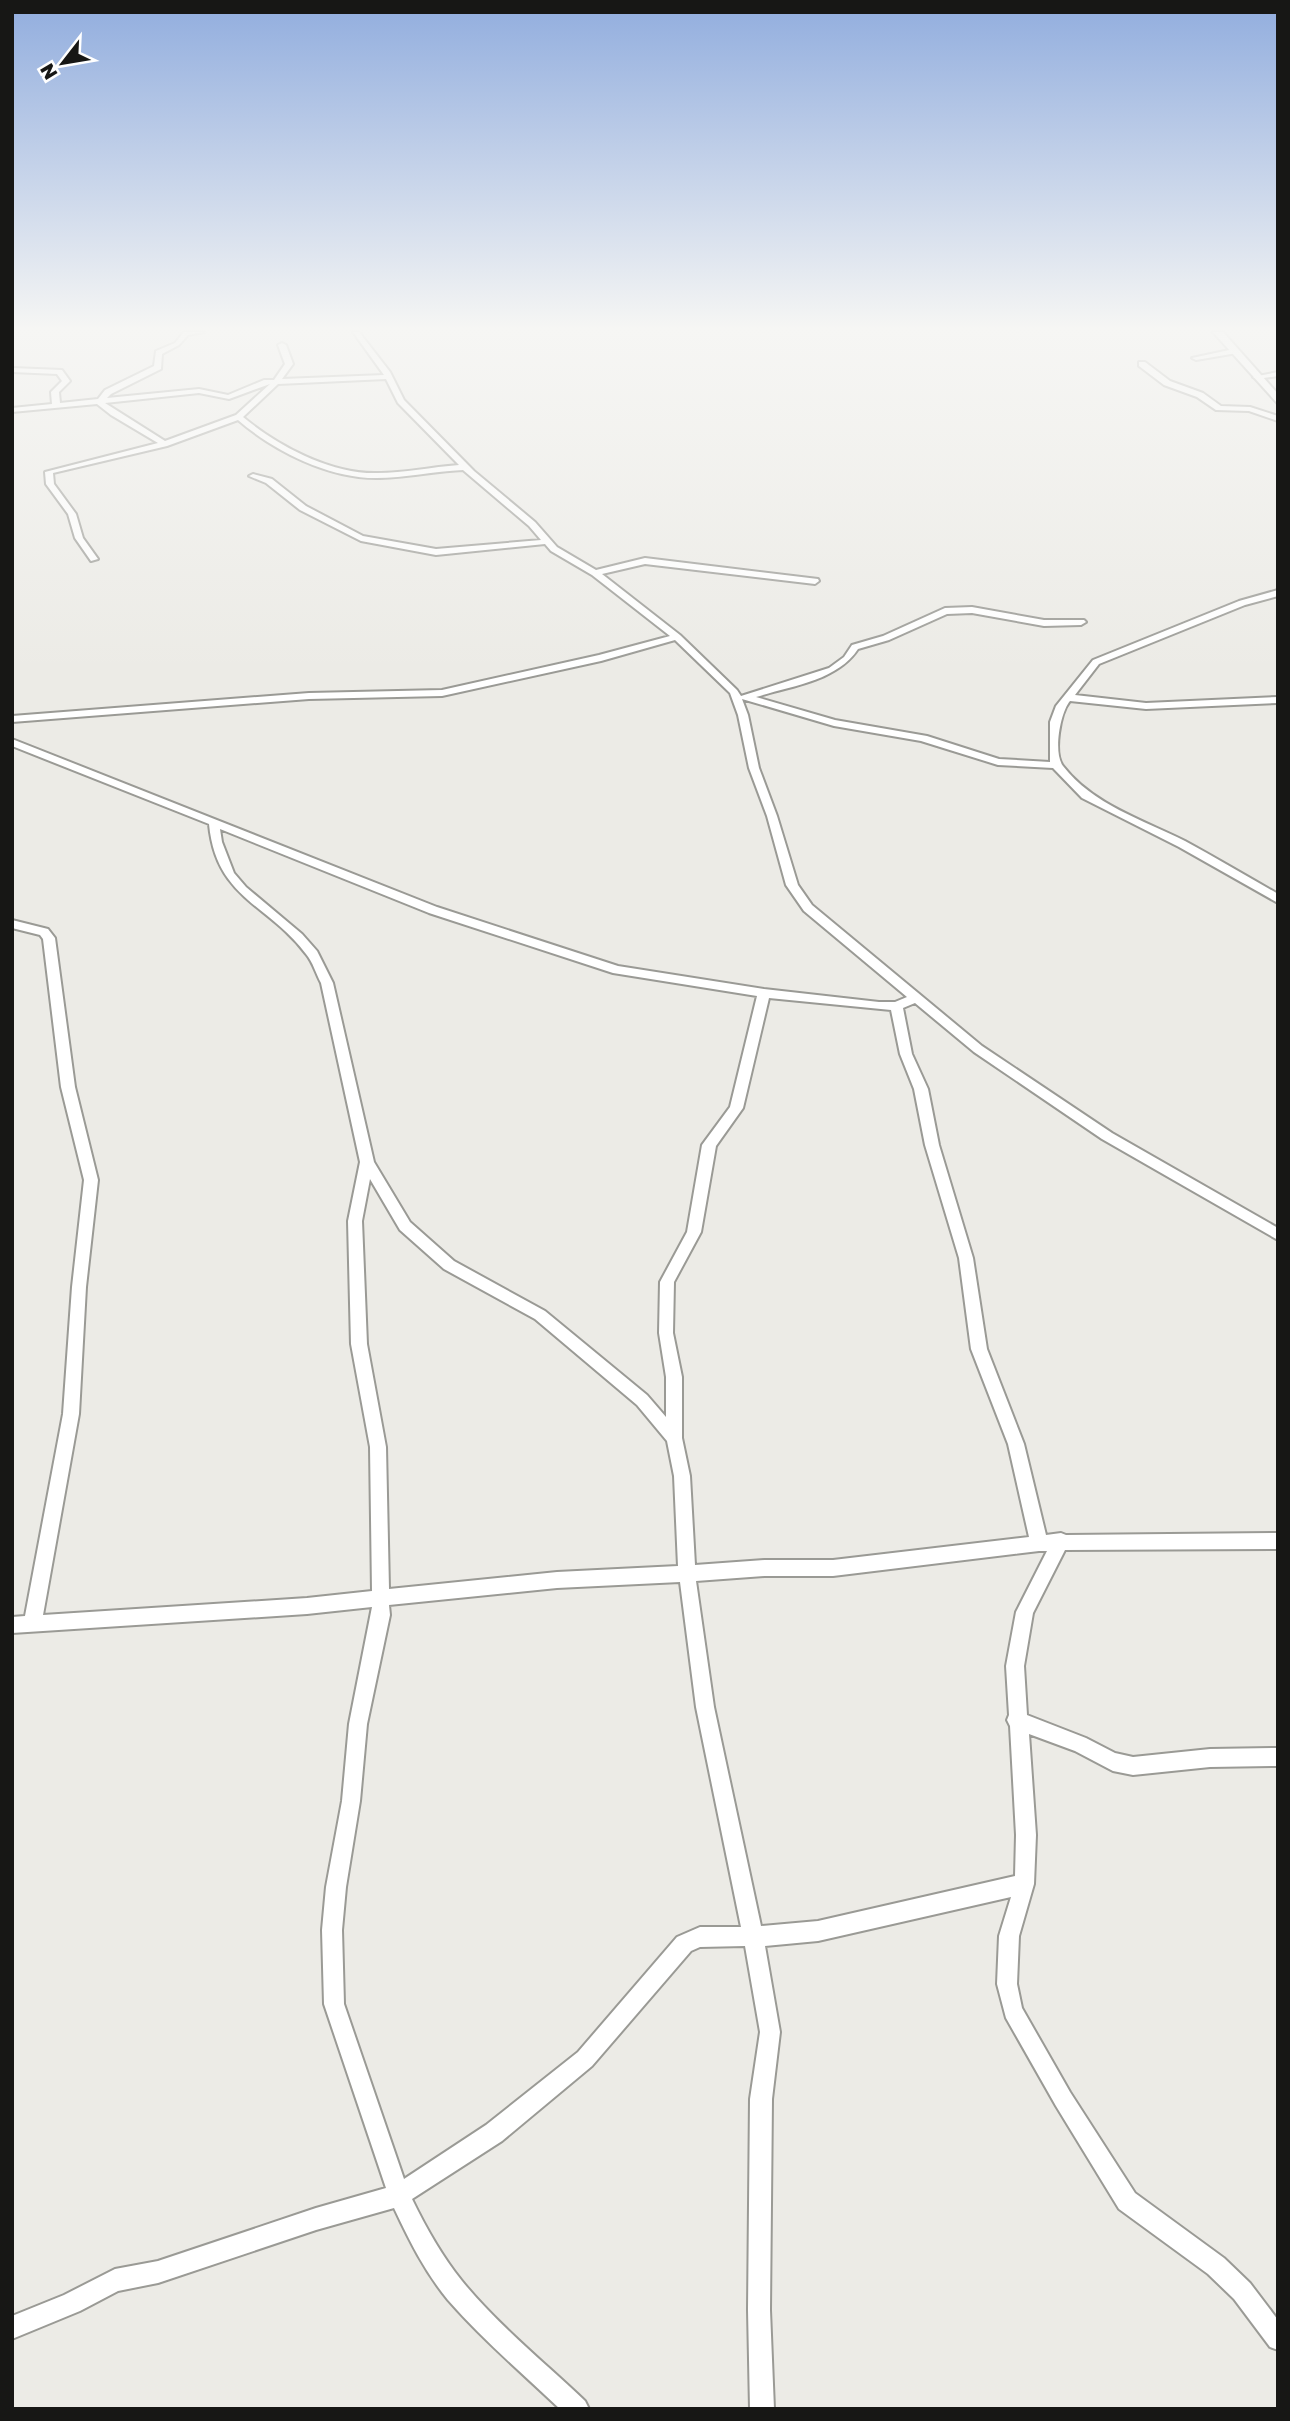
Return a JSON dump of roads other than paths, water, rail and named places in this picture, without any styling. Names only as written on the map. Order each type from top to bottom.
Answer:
[{"type":"street","points":[[94,559],[79,538],[72,514],[50,484],[49,472],[160,445]]},
{"type":"street","points":[[281,445],[351,472],[377,476],[466,467]]},
{"type":"street","points":[[444,445],[532,524],[545,542],[595,573],[677,637],[734,692],[834,723],[923,738],[998,762],[1056,765]]},
{"type":"street","points":[[253,476],[269,481],[303,508],[361,538],[436,552],[545,542]]},
{"type":"street","points":[[595,573],[645,561],[815,581]]},
{"type":"street","points":[[1278,593],[1242,603],[1096,662],[1067,697],[1055,722],[1056,765],[1086,796],[1183,845],[1278,899]]},
{"type":"street","points":[[746,697],[832,670],[847,659],[855,647],[886,638],[945,611],[972,610],[1044,624],[1081,622]]},
{"type":"street","points":[[12,719],[309,696],[442,693],[601,659],[677,637]]},
{"type":"street","points":[[734,692],[743,715],[754,768],[798,897],[978,1049],[1107,1136],[1278,1235]]},
{"type":"street","points":[[1067,697],[1118,707],[1215,706],[1278,700]]},
{"type":"street","points":[[12,742],[433,910],[617,970],[764,993],[896,1006],[915,998]]},
{"type":"street","points":[[214,822],[216,842],[229,874],[242,890],[298,937],[313,954],[327,983],[367,1162],[405,1226],[449,1265],[540,1315],[642,1400],[674,1438]]},
{"type":"street","points":[[12,924],[44,932],[49,937],[68,1087],[91,1180],[79,1287],[71,1414],[33,1622]]},
{"type":"street","points":[[762,2409],[759,2309],[761,2099],[770,2032],[765,1993],[751,1937],[705,1707],[687,1574],[682,1476],[674,1438],[674,1377],[666,1333],[667,1282],[694,1232],[709,1145],[736,1108],[764,993]]},
{"type":"street","points":[[896,1006],[906,1054],[921,1089],[932,1145],[966,1258],[979,1349],[1016,1444],[1039,1542]]},
{"type":"street","points":[[367,1162],[355,1221],[355,1235],[359,1343],[378,1447],[381,1615],[358,1724],[351,1801],[336,1887],[332,1960],[334,2004],[399,2195],[421,2241],[456,2290],[485,2322],[577,2409]]},
{"type":"street","points":[[1060,1541],[1025,1612],[1015,1666],[1016,1720],[1026,1835],[1024,1884],[1009,1936],[1007,1984],[1013,2011],[1127,2201],[1216,2266],[1242,2291],[1278,2339]]},
{"type":"street","points":[[12,1625],[307,1606],[557,1580],[764,1568],[834,1568],[1039,1542],[1278,1541]]},
{"type":"street","points":[[1016,1720],[1080,1744],[1113,1762],[1133,1766],[1210,1758],[1278,1757]]},
{"type":"street","points":[[12,2328],[72,2303],[114,2280],[158,2272],[316,2219],[399,2195],[494,2133],[585,2059],[684,1944],[700,1937],[751,1937],[818,1931],[1024,1884]]}]
